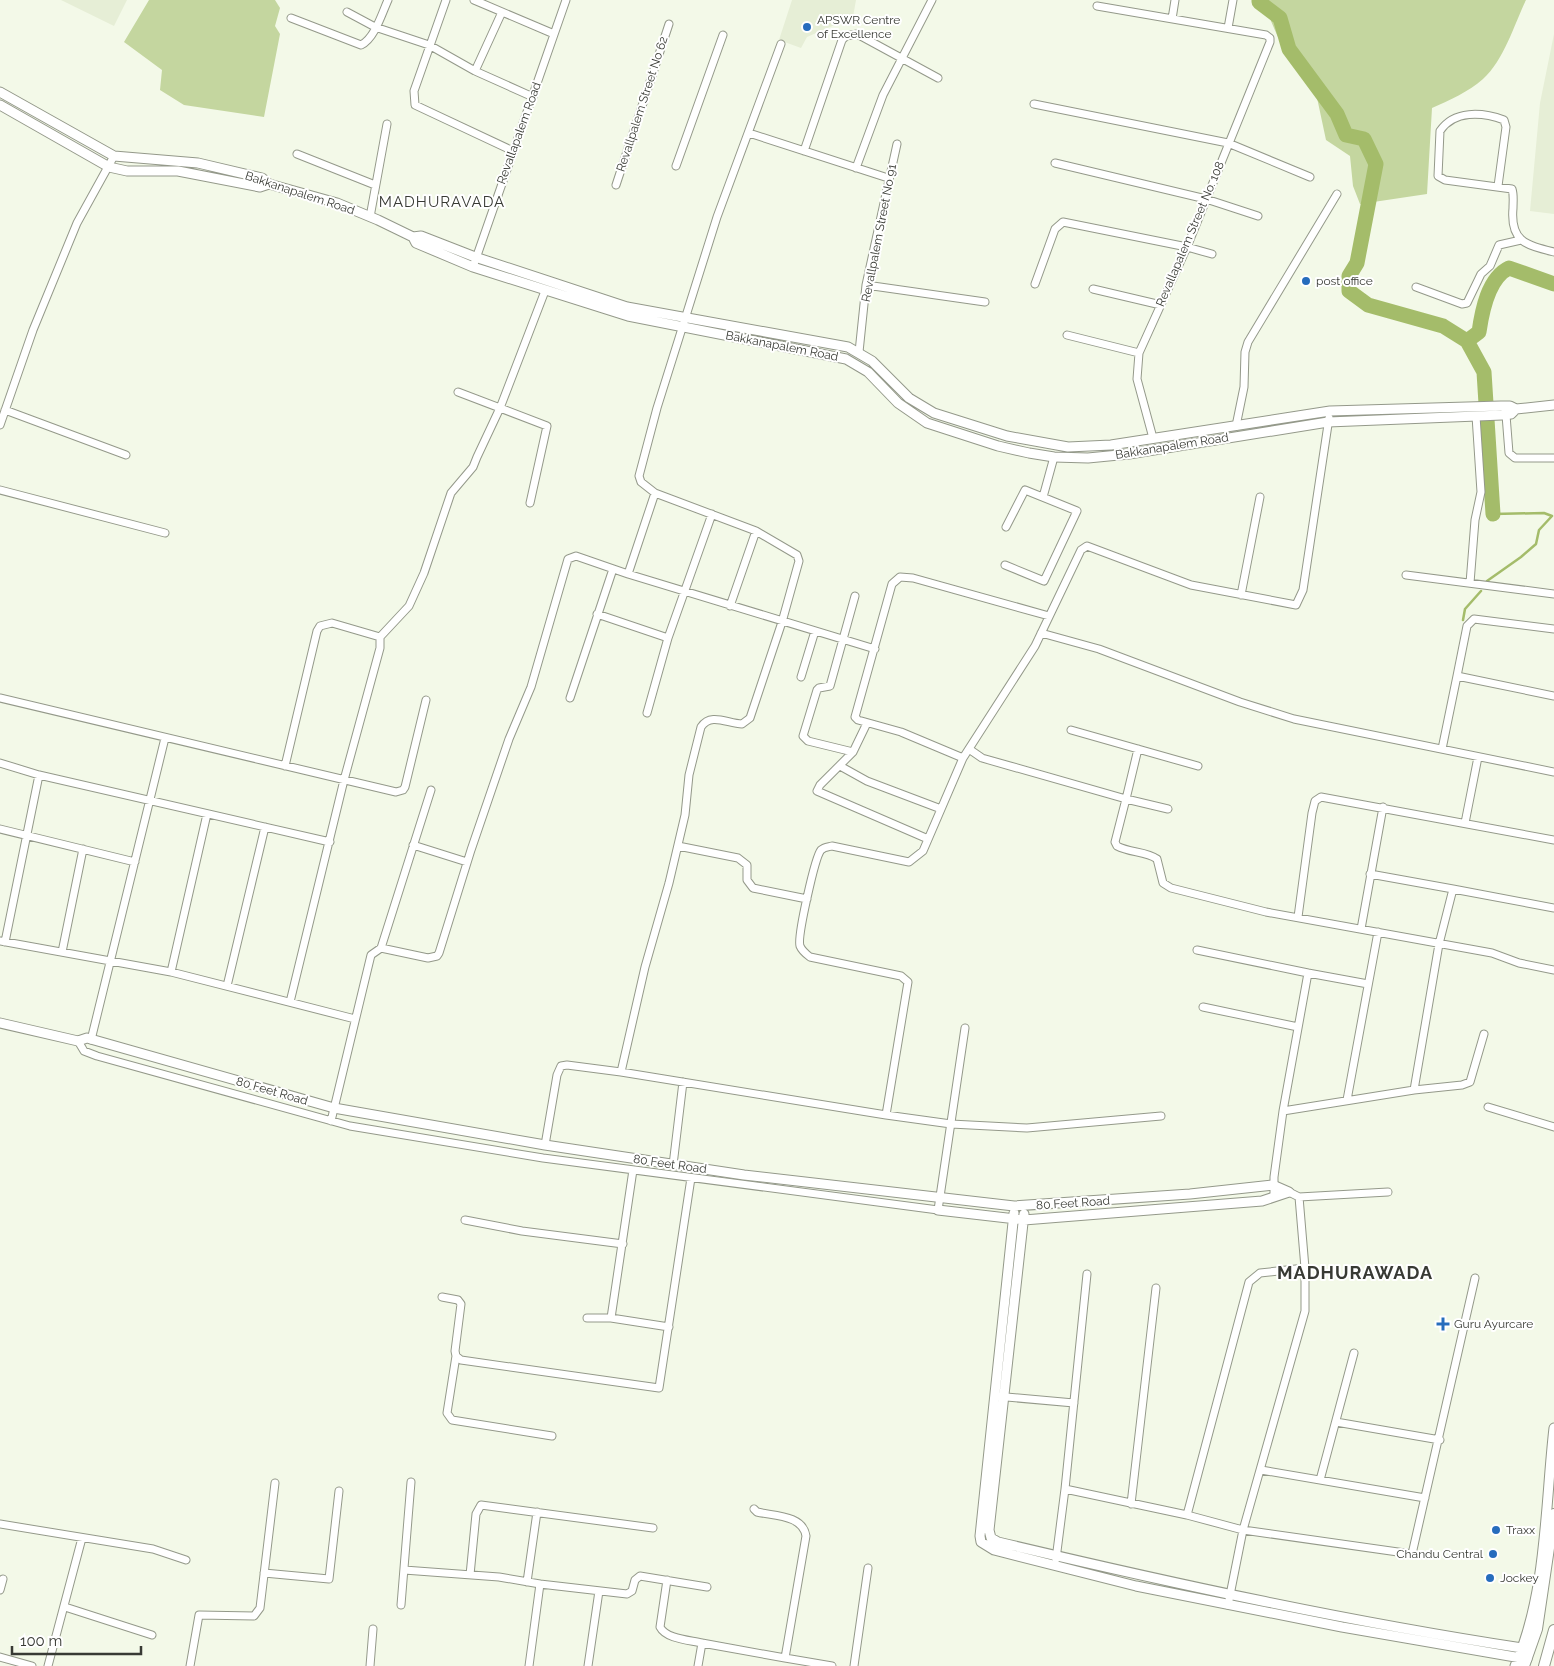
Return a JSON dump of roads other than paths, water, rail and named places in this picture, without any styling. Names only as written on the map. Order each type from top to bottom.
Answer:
[{"type":"main road","points":[[1524,1656],[1541,1606],[1554,1514]]},
{"type":"main road","points":[[1544,1666],[1554,1630]]},
{"type":"street","points":[[291,18],[361,45],[365,43],[375,27],[388,0]]},
{"type":"street","points":[[446,0],[429,45],[413,101],[418,108],[513,151]]},
{"type":"street","points":[[474,0],[554,34]]},
{"type":"street","name":"Revallapalem Road","points":[[473,267],[566,0]]},
{"type":"street","points":[[856,168],[883,94],[932,0]]},
{"type":"street","points":[[1172,19],[1175,0]]},
{"type":"street","points":[[1097,6],[1228,28],[1233,0]]},
{"type":"street","points":[[347,12],[375,27],[429,45],[475,71],[533,97]]},
{"type":"street","points":[[475,71],[502,12]]},
{"type":"street","name":"Revallpalem Street No 62","points":[[616,185],[669,24]]},
{"type":"street","name":"Revallapalem Street No. 108","points":[[1153,438],[1137,379],[1139,353],[1206,199],[1269,46],[1270,38],[1266,35],[1228,28]]},
{"type":"street","points":[[804,151],[842,40],[846,36],[858,34],[938,78]]},
{"type":"street","points":[[676,166],[722,36]]},
{"type":"street","points":[[621,1072],[645,967],[678,846],[685,815],[689,775],[702,727],[704,723],[714,719],[738,724],[747,722],[750,718],[782,622],[799,561],[797,555],[756,532],[656,493],[641,482],[639,471],[717,218],[781,44]]},
{"type":"street","points":[[0,92],[114,156],[77,223],[33,330],[1,421]]},
{"type":"street","points":[[1034,104],[1228,144],[1310,177]]},
{"type":"street","points":[[0,105],[109,166],[127,170],[178,171],[260,187],[269,184]]},
{"type":"street","points":[[1498,186],[1506,127],[1504,120],[1465,114],[1455,117],[1440,131],[1438,176],[1445,180],[1512,189],[1513,228],[1521,240],[1534,247],[1554,252]]},
{"type":"street","points":[[370,217],[387,124]]},
{"type":"street","points":[[749,133],[888,178]]},
{"type":"street","name":"Revallpalem Street No 91","points":[[859,352],[866,285],[897,144]]},
{"type":"street","points":[[297,154],[375,185]]},
{"type":"street","name":"Bakkanapalem Road","points":[[114,156],[127,159],[198,163],[262,178],[269,184],[337,204],[370,217],[413,237],[416,243],[473,267],[545,291],[648,322],[684,327],[846,359],[868,372],[898,403],[927,422],[998,446],[1054,458],[1088,458],[1129,454],[1328,422],[1479,413]]},
{"type":"street","points":[[1055,163],[1206,199],[1258,216]]},
{"type":"street","points":[[1236,426],[1244,380],[1245,352],[1257,326],[1338,194]]},
{"type":"street","points":[[1035,284],[1055,229],[1063,222],[1186,246],[1212,254]]},
{"type":"street","points":[[413,237],[420,236],[475,257],[627,307],[833,343],[859,352],[919,406],[976,428],[1034,443],[1068,447],[1111,445],[1330,411],[1479,413],[1503,412],[1510,406],[1516,409],[1554,405]]},
{"type":"street","points":[[1416,287],[1462,304],[1467,303],[1481,274],[1490,266],[1499,245],[1521,240]]},
{"type":"street","points":[[866,285],[984,302]]},
{"type":"street","points":[[1093,290],[1162,301]]},
{"type":"street","points":[[290,1002],[344,780],[380,648],[380,637],[409,606],[424,573],[451,493],[473,467],[500,408],[545,291]]},
{"type":"street","points":[[1067,335],[1139,353]]},
{"type":"street","points":[[458,392],[547,426],[530,502]]},
{"type":"street","points":[[5,410],[126,456]]},
{"type":"street","points":[[886,1115],[908,982],[901,976],[810,957],[805,953],[799,939],[819,854],[826,847],[832,846],[909,862],[923,851],[962,758],[1041,633],[1080,550],[1086,546],[1191,584],[1296,605],[1299,600],[1330,411]]},
{"type":"street","points":[[1503,412],[1509,453],[1515,458],[1554,458]]},
{"type":"street","points":[[1470,583],[1475,520],[1480,492],[1479,413]]},
{"type":"street","points":[[1043,497],[1054,458]]},
{"type":"street","points":[[0,490],[165,533]]},
{"type":"street","points":[[1005,565],[1044,581],[1077,511],[1025,490],[1006,528]]},
{"type":"street","points":[[628,574],[656,493]]},
{"type":"street","points":[[1242,595],[1260,497]]},
{"type":"street","points":[[647,713],[683,591],[712,514]]},
{"type":"street","points":[[730,606],[756,532]]},
{"type":"street","points":[[381,948],[428,958],[437,956],[509,739],[531,687],[566,564],[571,557],[576,556],[730,606],[875,649]]},
{"type":"street","points":[[570,698],[613,569]]},
{"type":"street","points":[[1406,575],[1554,594]]},
{"type":"street","points":[[962,758],[901,732],[867,723],[855,717],[892,584],[900,577],[913,578],[1049,616]]},
{"type":"street","points":[[853,752],[808,741],[803,736],[817,690],[830,686],[855,596]]},
{"type":"street","points":[[597,614],[668,638]]},
{"type":"street","points":[[1442,749],[1467,626],[1474,619],[1554,629]]},
{"type":"street","points":[[285,766],[317,631],[320,626],[332,624],[380,637]]},
{"type":"street","points":[[801,677],[815,631]]},
{"type":"street","points":[[1041,633],[1099,649],[1240,702],[1294,719],[1554,772]]},
{"type":"street","points":[[1457,676],[1554,696]]},
{"type":"street","points":[[0,698],[396,792],[403,790],[426,700]]},
{"type":"street","points":[[867,723],[853,752],[820,785],[817,791],[818,794],[928,838]]},
{"type":"street","points":[[1071,730],[1198,766]]},
{"type":"street","points":[[91,1040],[166,738]]},
{"type":"street","points":[[969,749],[982,758],[1168,809]]},
{"type":"street","points":[[1138,749],[1115,842],[1117,846],[1127,851],[1158,859],[1163,883],[1171,888],[1266,912],[1492,953],[1519,963],[1554,970]]},
{"type":"street","points":[[1464,822],[1478,756]]},
{"type":"street","points":[[0,763],[39,775],[330,842]]},
{"type":"street","points":[[840,766],[867,781],[942,809]]},
{"type":"street","points":[[39,775],[28,836],[3,941],[171,972],[355,1019]]},
{"type":"street","points":[[331,1121],[370,955],[381,948],[431,790]]},
{"type":"street","points":[[1298,917],[1315,801],[1321,797],[1554,840]]},
{"type":"street","points":[[1361,929],[1383,807]]},
{"type":"street","points":[[171,972],[207,814]]},
{"type":"street","points":[[227,986],[266,827]]},
{"type":"street","points":[[0,829],[135,862]]},
{"type":"street","points":[[413,846],[467,862]]},
{"type":"street","points":[[678,846],[738,858],[747,865],[747,880],[753,888],[807,899]]},
{"type":"street","points":[[62,952],[83,849]]},
{"type":"street","points":[[1370,874],[1554,908]]},
{"type":"street","points":[[1414,1090],[1439,944],[1453,889]]},
{"type":"street","points":[[1347,1100],[1378,932]]},
{"type":"street","points":[[1197,950],[1368,984]]},
{"type":"street","points":[[1274,1197],[1273,1185],[1283,1112],[1308,973]]},
{"type":"street","points":[[1203,1007],[1298,1027]]},
{"type":"street","name":"80 Feet Road","points":[[0,1023],[78,1041],[91,1040],[334,1108],[545,1145],[673,1165],[939,1199],[1025,1206],[1190,1194],[1273,1185]]},
{"type":"street","points":[[938,1210],[965,1028]]},
{"type":"street","points":[[1283,1112],[1347,1100],[1462,1085],[1470,1082],[1484,1034]]},
{"type":"street","points":[[78,1041],[84,1051],[331,1121],[543,1158],[938,1210],[1024,1220],[1262,1201],[1289,1192]]},
{"type":"street","points":[[545,1145],[556,1075],[561,1066],[621,1072],[951,1124],[1027,1128],[1161,1116]]},
{"type":"street","points":[[673,1165],[683,1082]]},
{"type":"street","points":[[1488,1107],[1554,1126]]},
{"type":"street","points":[[611,1318],[633,1170]]},
{"type":"street","points":[[456,1356],[467,1362],[659,1388],[691,1178]]},
{"type":"street","points":[[1273,1185],[1299,1197],[1388,1192]]},
{"type":"street","points":[[1229,1600],[1243,1530],[1305,1311],[1305,1268],[1299,1197]]},
{"type":"street","points":[[1014,1206],[989,1535],[998,1542],[1342,1627],[1524,1656]]},
{"type":"street","points":[[1025,1206],[980,1536],[981,1542],[988,1548],[1055,1567],[1136,1586],[1229,1600]]},
{"type":"street","points":[[465,1220],[623,1244]]},
{"type":"street","points":[[1187,1516],[1249,1282],[1260,1273],[1305,1268]]},
{"type":"street","points":[[1055,1567],[1065,1490],[1087,1274]]},
{"type":"street","points":[[1065,1490],[1243,1530],[1412,1554],[1440,1440],[1475,1278]]},
{"type":"street","points":[[1131,1504],[1156,1288]]},
{"type":"street","points":[[442,1296],[458,1300],[461,1304],[456,1356],[447,1413],[452,1420],[552,1436]]},
{"type":"street","points":[[587,1318],[611,1318],[669,1328]]},
{"type":"street","points":[[1320,1480],[1354,1353]]},
{"type":"street","points":[[1000,1396],[1074,1402]]},
{"type":"street","points":[[1336,1422],[1440,1440]]},
{"type":"street","points":[[1515,1666],[1524,1656],[1541,1565],[1554,1428]]},
{"type":"street","points":[[1261,1470],[1426,1498]]},
{"type":"street","points":[[401,1605],[412,1482]]},
{"type":"street","points":[[190,1666],[199,1615],[254,1616],[260,1608],[275,1483]]},
{"type":"street","points":[[264,1574],[329,1579],[338,1492]]},
{"type":"street","points":[[470,1575],[476,1514],[479,1507],[485,1506],[537,1512],[653,1528]]},
{"type":"street","points":[[754,1510],[798,1521],[805,1528],[806,1536],[785,1658]]},
{"type":"street","points":[[527,1582],[537,1512]]},
{"type":"street","points":[[0,1524],[153,1549],[186,1560]]},
{"type":"street","points":[[48,1666],[82,1538]]},
{"type":"street","points":[[854,1666],[868,1568]]},
{"type":"street","points":[[404,1570],[470,1575],[630,1593],[635,1580],[640,1576],[707,1587]]},
{"type":"street","points":[[0,1590],[3,1579]]},
{"type":"street","points":[[666,1580],[660,1626],[662,1632],[702,1642],[832,1666]]},
{"type":"street","points":[[529,1666],[540,1584]]},
{"type":"street","points":[[588,1666],[599,1591]]},
{"type":"street","points":[[65,1607],[152,1635]]},
{"type":"street","points":[[370,1666],[373,1629]]},
{"type":"street","points":[[698,1666],[702,1642]]},
{"type":"street","points":[[0,1656],[32,1666]]},
{"type":"waterway","points":[[1259,0],[1259,2],[1280,18],[1289,49],[1337,114],[1346,135],[1364,139],[1376,164],[1357,263],[1349,276],[1349,291],[1368,305],[1443,326],[1467,341],[1484,372],[1493,514]]},
{"type":"waterway","points":[[1467,341],[1479,332],[1484,305],[1491,287],[1496,279],[1509,268],[1554,284]]},
{"type":"waterway","points":[[1487,581],[1536,544],[1539,530],[1552,516],[1544,513],[1493,514]]},
{"type":"waterway","points":[[1463,620],[1465,609],[1481,591]]},
{"type":"place","name":"APSWR Centre of Excellence","points":[[807,27]]},
{"type":"place","name":"post office","points":[[1306,281]]},
{"type":"place","name":"Guru Ayurcare","points":[[1443,1324]]},
{"type":"place","name":"Traxx","points":[[1496,1530]]},
{"type":"place","name":"Chandu Central","points":[[1493,1554]]},
{"type":"place","name":"Jockey","points":[[1490,1578]]},
{"type":"district","name":"MADHURAVADA","points":[[442,202]]},
{"type":"district","name":"MADHURAWADA","points":[[1355,1273]]}]
